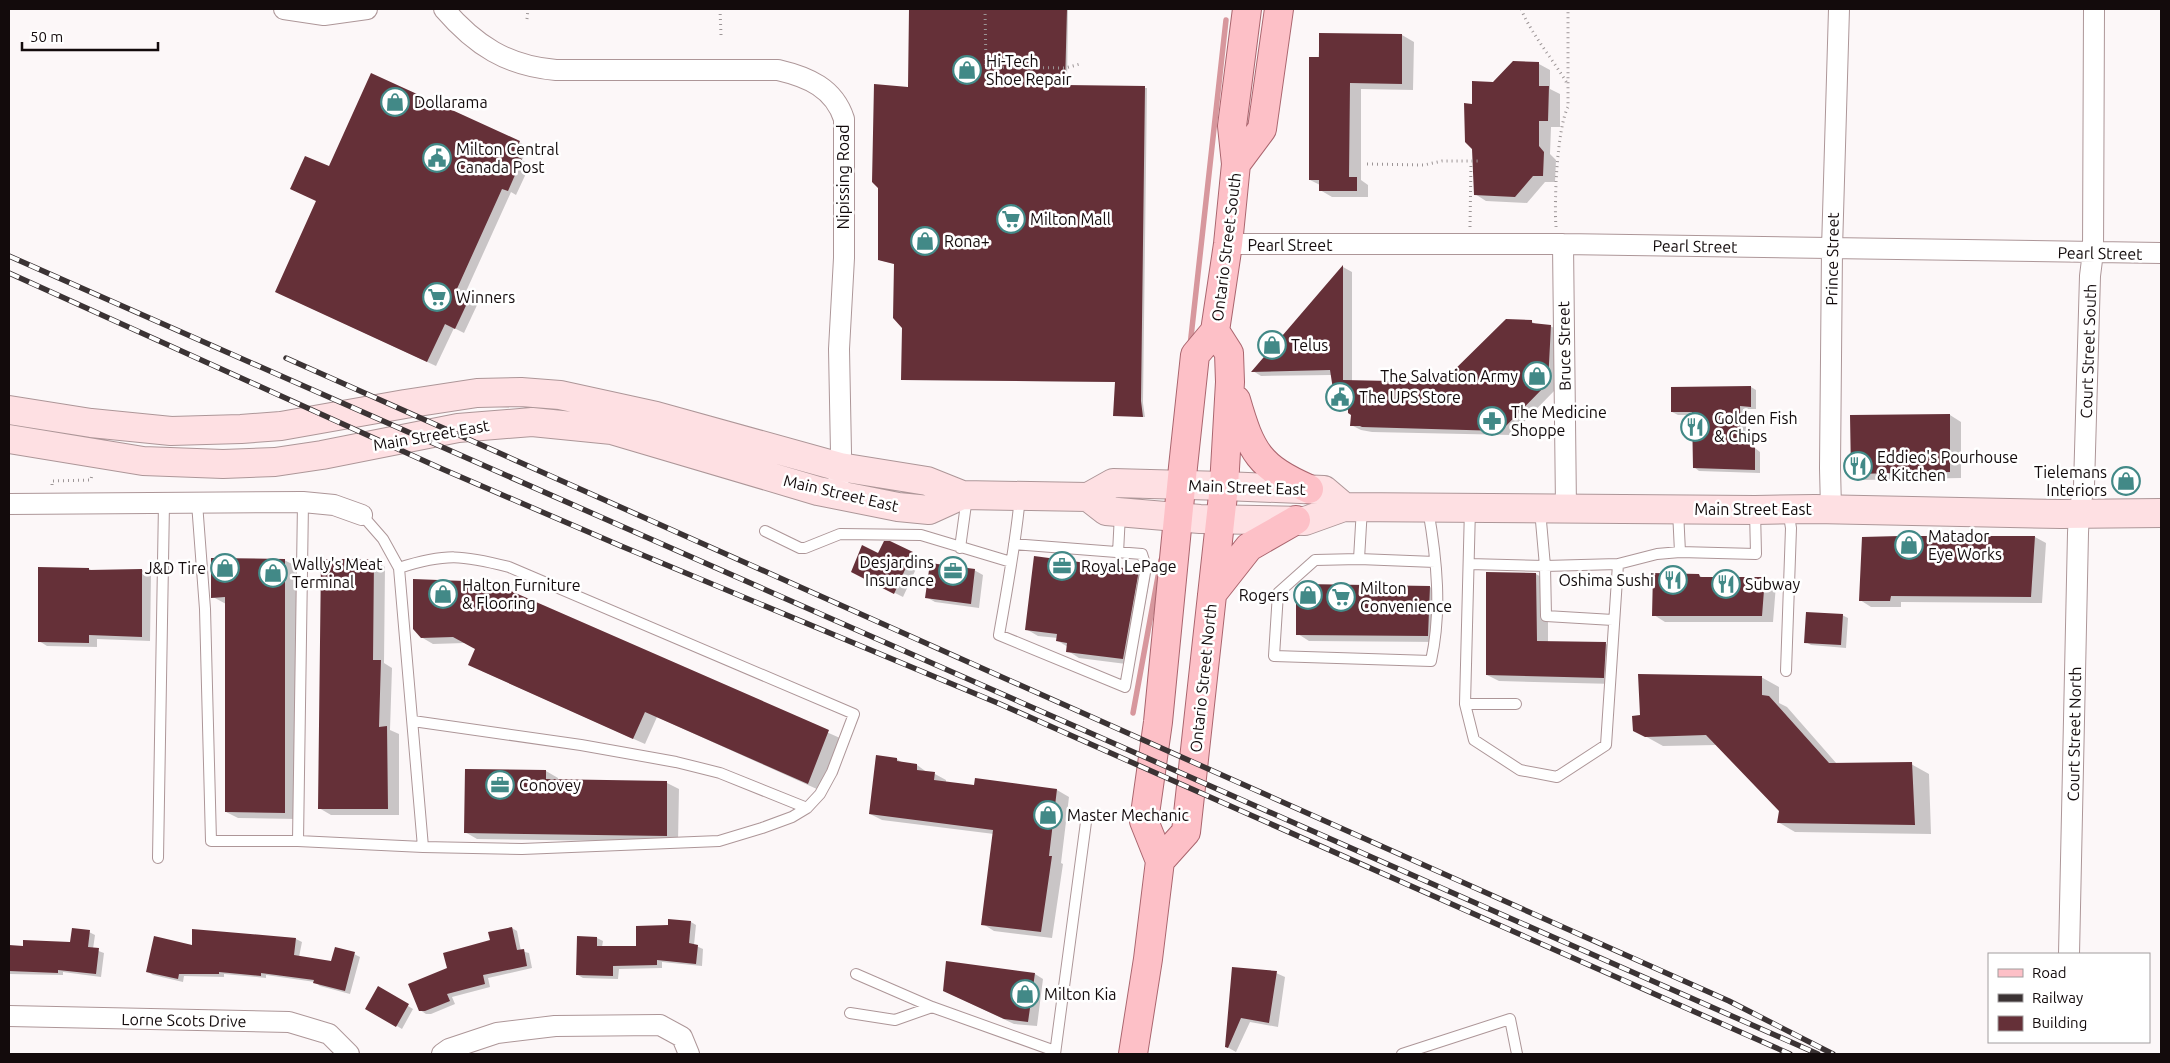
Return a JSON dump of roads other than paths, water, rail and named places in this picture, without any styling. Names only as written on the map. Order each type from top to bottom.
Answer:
[{"type":"main road","name":"Ontario Street South","points":[[1182,485],[1195,355],[1215,331],[1228,244],[1236,164],[1232,126],[1248,9]]},
{"type":"main road","name":"Ontario Street South","points":[[1236,164],[1262,129],[1279,9]]},
{"type":"main road","name":"Ontario Street South","points":[[1215,331],[1229,353],[1230,382],[1224,486]]},
{"type":"main road","points":[[1230,382],[1246,434],[1260,459],[1282,477],[1310,489]]},
{"type":"main road","name":"Main Street East","points":[[9,410],[92,424],[171,431],[241,429],[281,426],[477,393],[521,392],[560,395],[656,416],[840,467],[927,481],[965,495],[1088,497],[1113,483],[1224,486],[1324,490],[1353,507]]},
{"type":"main road","name":"Main Street East","points":[[9,439],[143,461],[223,464],[274,462],[322,456],[458,428],[532,422],[612,430],[837,496],[898,507],[929,510],[965,495]]},
{"type":"main road","points":[[1133,1054],[1148,959],[1160,861],[1144,821],[1158,722],[1182,485]]},
{"type":"main road","name":"Ontario Street North","points":[[1160,861],[1186,832],[1224,486]]},
{"type":"main road","name":"Main Street East","points":[[1088,497],[1106,511],[1179,517],[1304,521],[1353,507],[1678,510],[1831,509],[2079,514],[2161,513]]},
{"type":"main road","points":[[1212,594],[1249,547],[1296,520]]},
{"type":"street","points":[[284,9],[324,15],[367,9]]},
{"type":"street","name":"Nipissing Road","points":[[444,9],[465,32],[495,54],[538,69],[778,70],[798,75],[814,82],[835,98],[844,119],[844,258],[839,350],[840,467],[837,496]]},
{"type":"street","name":"Prince Street","points":[[1831,509],[1832,248],[1839,9]]},
{"type":"street","name":"Court Street South","points":[[2079,514],[2084,486],[2090,276],[2093,252],[2094,9]]},
{"type":"street","name":"Pearl Street","points":[[1228,244],[1560,245],[2161,254]]},
{"type":"street","name":"Bruce Street","points":[[1553,508],[1560,245]]},
{"type":"street","points":[[9,504],[303,502],[334,505],[362,515]]},
{"type":"street","name":"Court Street North","points":[[2070,953],[2079,514]]},
{"type":"street","name":"Lorne Scots Drive","points":[[9,1016],[289,1022],[329,1034],[349,1054]]},
{"type":"street","points":[[442,1054],[497,1033],[555,1026],[660,1025],[682,1037],[689,1054]]},
{"type":"lane","points":[[960,548],[965,495]]},
{"type":"lane","points":[[1014,544],[1142,554],[1146,567],[1125,687],[999,635],[1020,496]]},
{"type":"lane","points":[[298,841],[303,502]]},
{"type":"lane","points":[[158,858],[164,503]]},
{"type":"lane","points":[[197,503],[204,608],[211,841],[298,841],[423,847],[522,849],[719,841],[792,817],[807,808],[820,794],[832,772],[854,714],[509,567],[469,557],[444,557],[398,568]]},
{"type":"lane","points":[[1353,507],[1359,559]]},
{"type":"lane","points":[[1428,507],[1438,584],[1437,634],[1431,662],[1274,656],[1278,593],[1315,560],[1359,559],[1435,562]]},
{"type":"lane","points":[[1470,507],[1465,704],[1474,740],[1520,770],[1557,776],[1606,745],[1618,564]]},
{"type":"lane","points":[[1553,508],[1545,566],[1546,616],[1613,620]]},
{"type":"lane","points":[[1786,671],[1791,528],[1787,509]]},
{"type":"lane","points":[[1678,510],[1680,552]]},
{"type":"lane","points":[[1469,564],[1545,566],[1618,564],[1656,554],[1680,552],[1756,554],[1755,510]]},
{"type":"lane","points":[[1118,552],[1120,512]]},
{"type":"lane","points":[[362,515],[383,540],[398,568],[423,847]]},
{"type":"lane","points":[[765,531],[800,548],[812,546],[840,534],[921,535],[1011,562]]},
{"type":"lane","points":[[1465,704],[1516,704]]},
{"type":"lane","points":[[413,721],[581,745],[676,762],[720,773],[807,808]]},
{"type":"lane","points":[[856,974],[932,1007],[1055,1053],[1086,822]]},
{"type":"lane","points":[[850,1013],[895,1020],[932,1007]]},
{"type":"lane","points":[[1402,1054],[1510,1019],[1517,1054]]},
{"type":"waterway","points":[[1190,346],[1226,20]]},
{"type":"waterway","points":[[1133,713],[1161,560]]},
{"type":"railway","points":[[9,256],[1818,1054]]},
{"type":"railway","points":[[9,273],[440,468],[621,546],[1000,704],[1790,1054]]},
{"type":"railway","points":[[286,358],[1729,1001],[1833,1054]]},
{"type":"place","name":"Hi-Tech Shoe Repair","points":[[967,70]]},
{"type":"place","name":"Dollarama","points":[[395,102]]},
{"type":"place","name":"Milton Central Canada Post","points":[[437,158]]},
{"type":"place","name":"Milton Mall","points":[[1011,219]]},
{"type":"place","name":"Rona+","points":[[925,241]]},
{"type":"place","name":"Winners","points":[[437,297]]},
{"type":"place","name":"Telus","points":[[1272,345]]},
{"type":"place","name":"The Salvation Army","points":[[1537,376]]},
{"type":"place","name":"The UPS Store","points":[[1340,397]]},
{"type":"place","name":"The Medicine Shoppe","points":[[1492,421]]},
{"type":"place","name":"Golden Fish & Chips","points":[[1695,427]]},
{"type":"place","name":"Eddieo's Pourhouse & Kitchen","points":[[1858,466]]},
{"type":"place","name":"Tielemans Interiors","points":[[2126,481]]},
{"type":"place","name":"Matador Eye Works","points":[[1909,545]]},
{"type":"place","name":"Royal LePage","points":[[1062,566]]},
{"type":"place","name":"J&D Tire","points":[[225,568]]},
{"type":"place","name":"Desjardins Insurance","points":[[953,571]]},
{"type":"place","name":"Wally's Meat Terminal","points":[[273,573]]},
{"type":"place","name":"Oshima Sushi","points":[[1673,580]]},
{"type":"place","name":"Subway","points":[[1726,584]]},
{"type":"place","name":"Halton Furniture & Flooring","points":[[443,594]]},
{"type":"place","name":"Rogers","points":[[1308,595]]},
{"type":"place","name":"Milton Convenience","points":[[1341,597]]},
{"type":"place","name":"Conovey","points":[[500,785]]},
{"type":"place","name":"Master Mechanic","points":[[1048,815]]},
{"type":"place","name":"Milton Kia","points":[[1025,994]]}]
